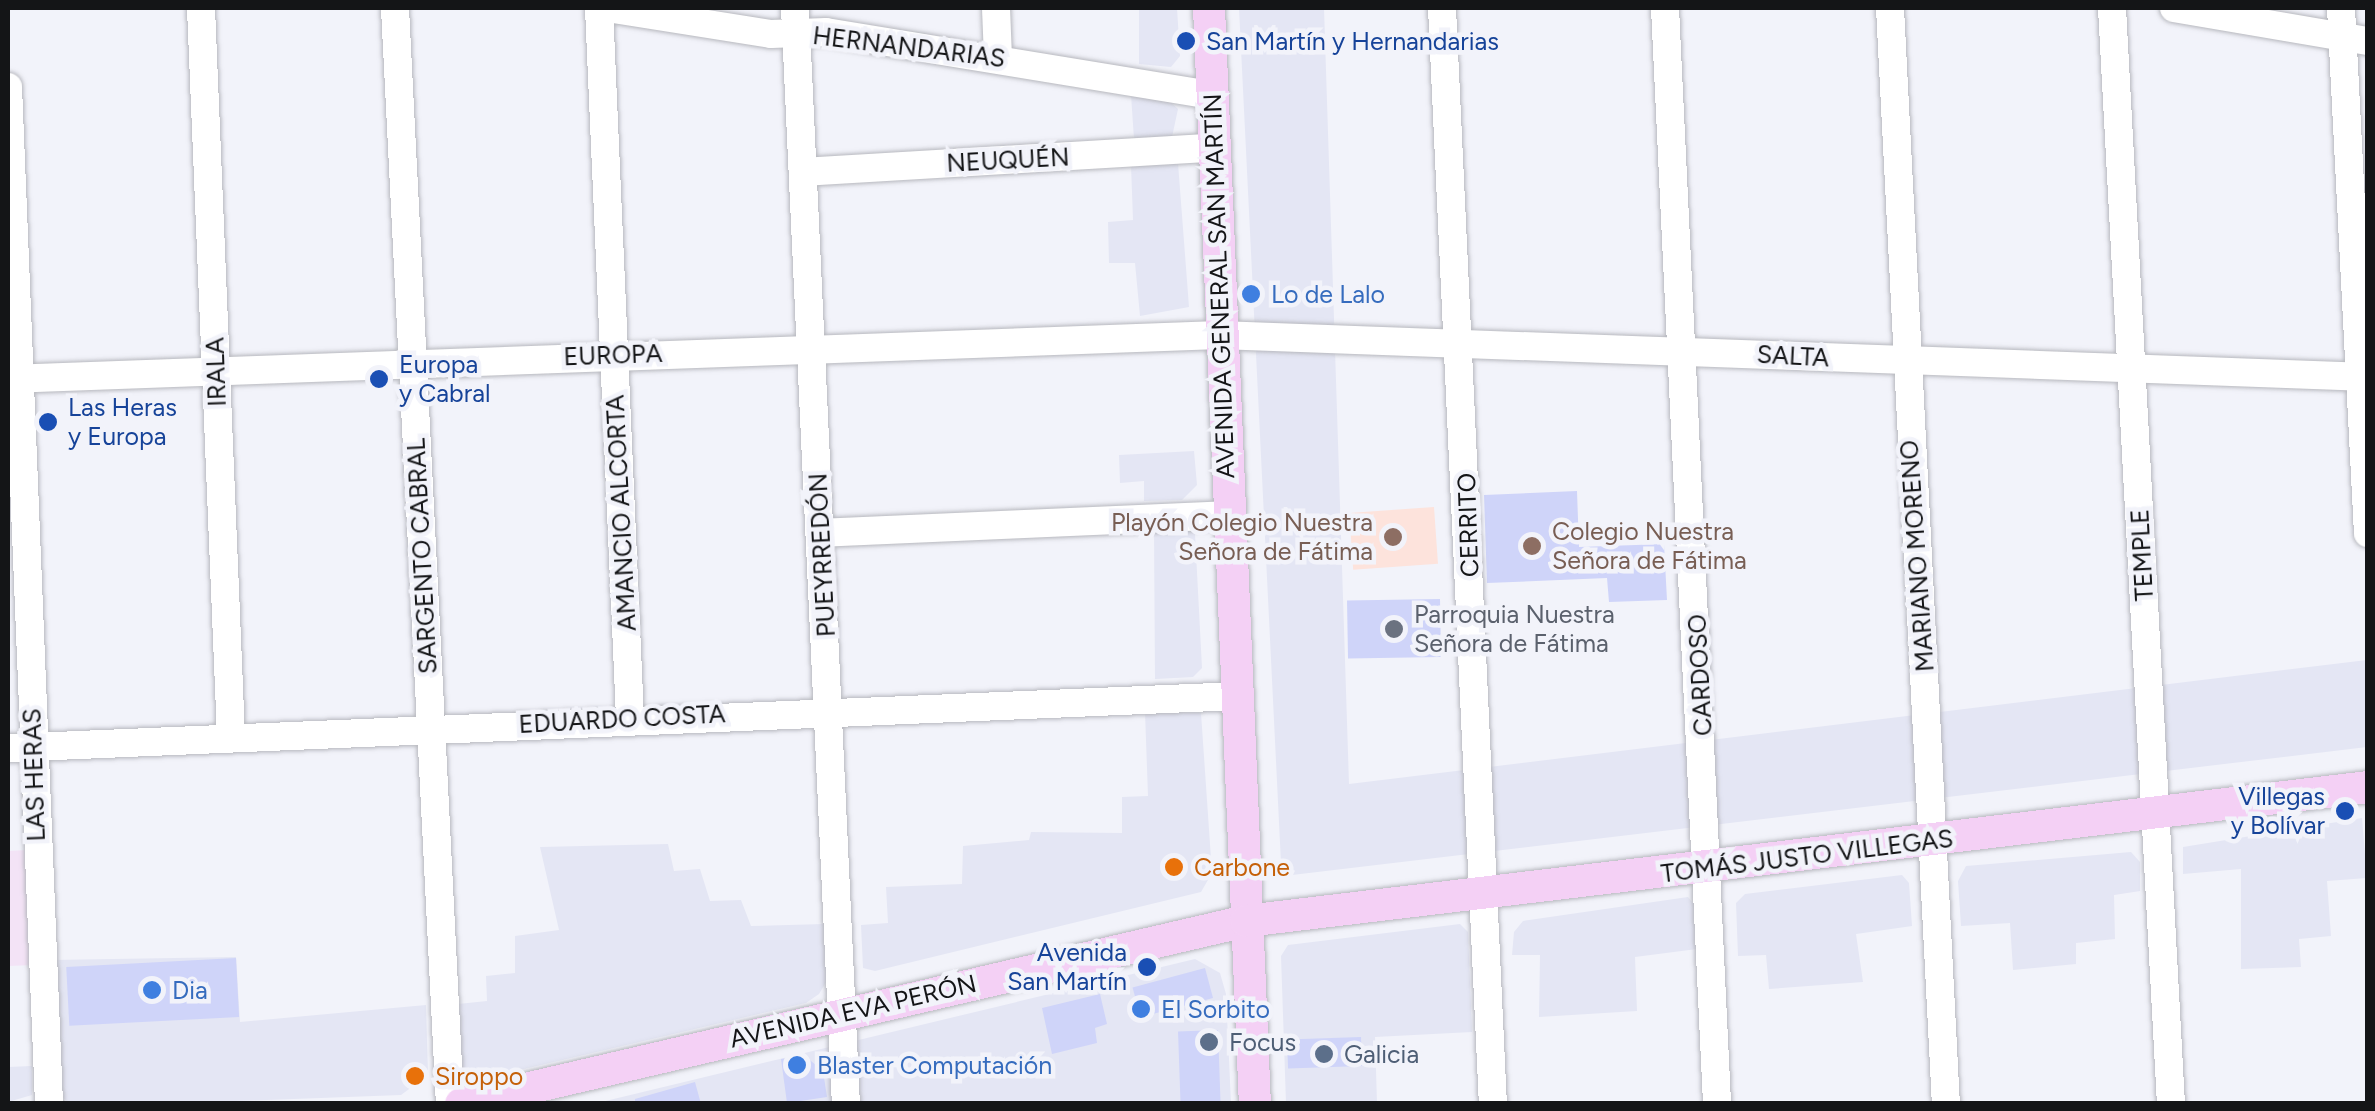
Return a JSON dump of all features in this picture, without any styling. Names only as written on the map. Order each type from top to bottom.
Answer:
[{"type":"main road","name":"AVENIDA GENERAL SAN MARTÍN","points":[[1209,8],[1255,1104]]},
{"type":"main road","name":"TOMÁS JUSTO VILLEGAS","points":[[1246,921],[2368,787]]},
{"type":"main road","name":"AVENIDA EVA PERÓN","points":[[460,1104],[1246,921]]},
{"type":"street","name":"IRALA","points":[[201,8],[231,737]]},
{"type":"street","name":"SARGENTO CABRAL","points":[[395,8],[450,1104]]},
{"type":"street","name":"AMANCIO ALCORTA","points":[[599,8],[630,718]]},
{"type":"street","name":"HERNANDARIAS","points":[[607,8],[796,20],[826,32],[1211,95]]},
{"type":"street","points":[[996,8],[998,58]]},
{"type":"street","name":"CERRITO","points":[[1442,8],[1493,1104]]},
{"type":"street","name":"CARDOSO","points":[[1666,8],[1717,1104]]},
{"type":"street","name":"MARIANO MORENO","points":[[1890,8],[1904,362],[1946,1104]]},
{"type":"street","name":"TEMPLE","points":[[2112,8],[2170,1104]]},
{"type":"street","points":[[2174,8],[2351,28],[2368,532]]},
{"type":"street","name":"PUEYRREDÓN","points":[[796,20],[846,1104]]},
{"type":"street","name":"LAS HERAS","points":[[8,87],[20,747],[49,1104]]},
{"type":"street","name":"NEUQUÉN","points":[[803,172],[1213,148]]},
{"type":"street","name":"EUROPA","points":[[13,379],[1220,334]]},
{"type":"street","name":"SALTA","points":[[1220,334],[2364,377]]},
{"type":"street","points":[[820,532],[1229,515]]},
{"type":"street","name":"EDUARDO COSTA","points":[[20,747],[630,718],[1237,696]]},
{"type":"shaded area","points":[[1139,8],[1177,8],[1180,56],[1171,67],[1139,64]]},
{"type":"shaded area","points":[[1239,8],[1324,8],[1349,784],[2367,660],[2367,747],[1292,875],[1281,863]]},
{"type":"shaded area","points":[[1131,95],[1166,98],[1178,109],[1172,137],[1134,139]]},
{"type":"shaded area","points":[[1178,163],[1189,307],[1140,316],[1135,263],[1109,263],[1108,222],[1133,220],[1131,165]]},
{"type":"shaded area","points":[[1194,451],[1197,485],[1182,500],[1144,501],[1144,481],[1120,483],[1119,455]]},
{"type":"shaded area","name":"Playón Colegio Nuestra Señora de Fátima","points":[[1434,507],[1438,564],[1353,570],[1349,513]]},
{"type":"shaded area","points":[[1189,529],[1195,534],[1202,668],[1193,677],[1155,679],[1154,532]]},
{"type":"shaded area","points":[[1145,712],[1201,713],[1212,873],[1201,892],[875,971],[863,968],[861,925],[888,923],[886,887],[962,884],[963,846],[1029,840],[1031,832],[1122,833],[1122,797],[1148,796]]},
{"type":"shaded area","points":[[2362,818],[2367,878],[2327,881],[2331,936],[2299,939],[2301,967],[2241,969],[2241,869],[2183,874],[2183,847]]},
{"type":"shaded area","points":[[668,844],[674,871],[700,869],[710,901],[741,900],[751,926],[824,924],[828,979],[819,994],[806,1003],[473,1081],[462,1076],[458,1004],[487,1001],[486,976],[515,973],[515,936],[559,930],[540,847]]},
{"type":"shaded area","points":[[28,850],[34,965],[8,966],[8,851]]},
{"type":"shaded area","points":[[2131,852],[2140,862],[2140,891],[2114,895],[2115,939],[2076,943],[2076,964],[2013,970],[2010,923],[1961,926],[1958,881],[1966,866]]},
{"type":"shaded area","points":[[1902,875],[1909,883],[1912,926],[1856,934],[1863,982],[1769,989],[1766,955],[1738,956],[1736,903],[1745,894]]},
{"type":"shaded area","points":[[1688,897],[1696,907],[1697,949],[1635,957],[1637,1011],[1539,1017],[1540,955],[1512,955],[1514,932],[1523,921]]},
{"type":"shaded area","points":[[1460,924],[1468,932],[1472,1032],[1375,1037],[1377,1103],[1286,1103],[1281,956],[1288,945]]},
{"type":"shaded area","points":[[236,957],[240,1022],[426,1005],[428,1075],[401,1095],[69,1103],[60,1095],[51,960]]},
{"type":"shaded area","points":[[1195,959],[1220,973],[1226,994],[1231,1103],[593,1104]]},
{"type":"shaded area","points":[[32,1066],[32,1095],[8,1102],[8,1067]]},
{"type":"building","name":"Colegio Nuestra Señora de Fátima","points":[[1577,491],[1579,547],[1664,544],[1667,600],[1609,602],[1607,578],[1487,583],[1484,495]]},
{"type":"building","name":"Parroquia Nuestra Señora de Fátima","points":[[1440,599],[1441,657],[1348,659],[1347,601]]},
{"type":"building","name":"Dia","points":[[236,958],[239,1017],[69,1026],[66,967]]},
{"type":"building","points":[[1205,968],[1213,998],[1141,1017],[1133,987]]},
{"type":"building","points":[[1100,994],[1107,1024],[1095,1028],[1097,1043],[1052,1054],[1042,1008]]},
{"type":"building","points":[[1218,1030],[1221,1104],[1181,1104],[1178,1031]]},
{"type":"building","name":"Galicia","points":[[1361,1037],[1362,1066],[1288,1069],[1287,1040]]},
{"type":"building","points":[[805,1056],[823,1071],[827,1097],[787,1103],[781,1059]]},
{"type":"building","points":[[695,1082],[701,1104],[635,1104],[635,1099]]},
{"type":"place","name":"San Martín y Hernandarias","points":[[1186,41]]},
{"type":"place","name":"Lo de Lalo","points":[[1251,294]]},
{"type":"place","name":"Europa y Cabral","points":[[379,379]]},
{"type":"place","name":"Las Heras y Europa","points":[[48,422]]},
{"type":"place","name":"Playón Colegio Nuestra Señora de Fátima","points":[[1393,537]]},
{"type":"place","name":"Colegio Nuestra Señora de Fátima","points":[[1532,546]]},
{"type":"place","name":"Parroquia Nuestra Señora de Fátima","points":[[1394,629]]},
{"type":"place","name":"Villegas y Bolívar","points":[[2345,811]]},
{"type":"place","name":"Carbone","points":[[1174,867]]},
{"type":"place","name":"Avenida San Martín","points":[[1147,967]]},
{"type":"place","name":"Dia","points":[[152,990]]},
{"type":"place","name":"El Sorbito","points":[[1141,1009]]},
{"type":"place","name":"Focus","points":[[1209,1042]]},
{"type":"place","name":"Galicia","points":[[1324,1054]]},
{"type":"place","name":"Blaster Computación","points":[[797,1065]]},
{"type":"place","name":"Siroppo","points":[[415,1076]]}]
